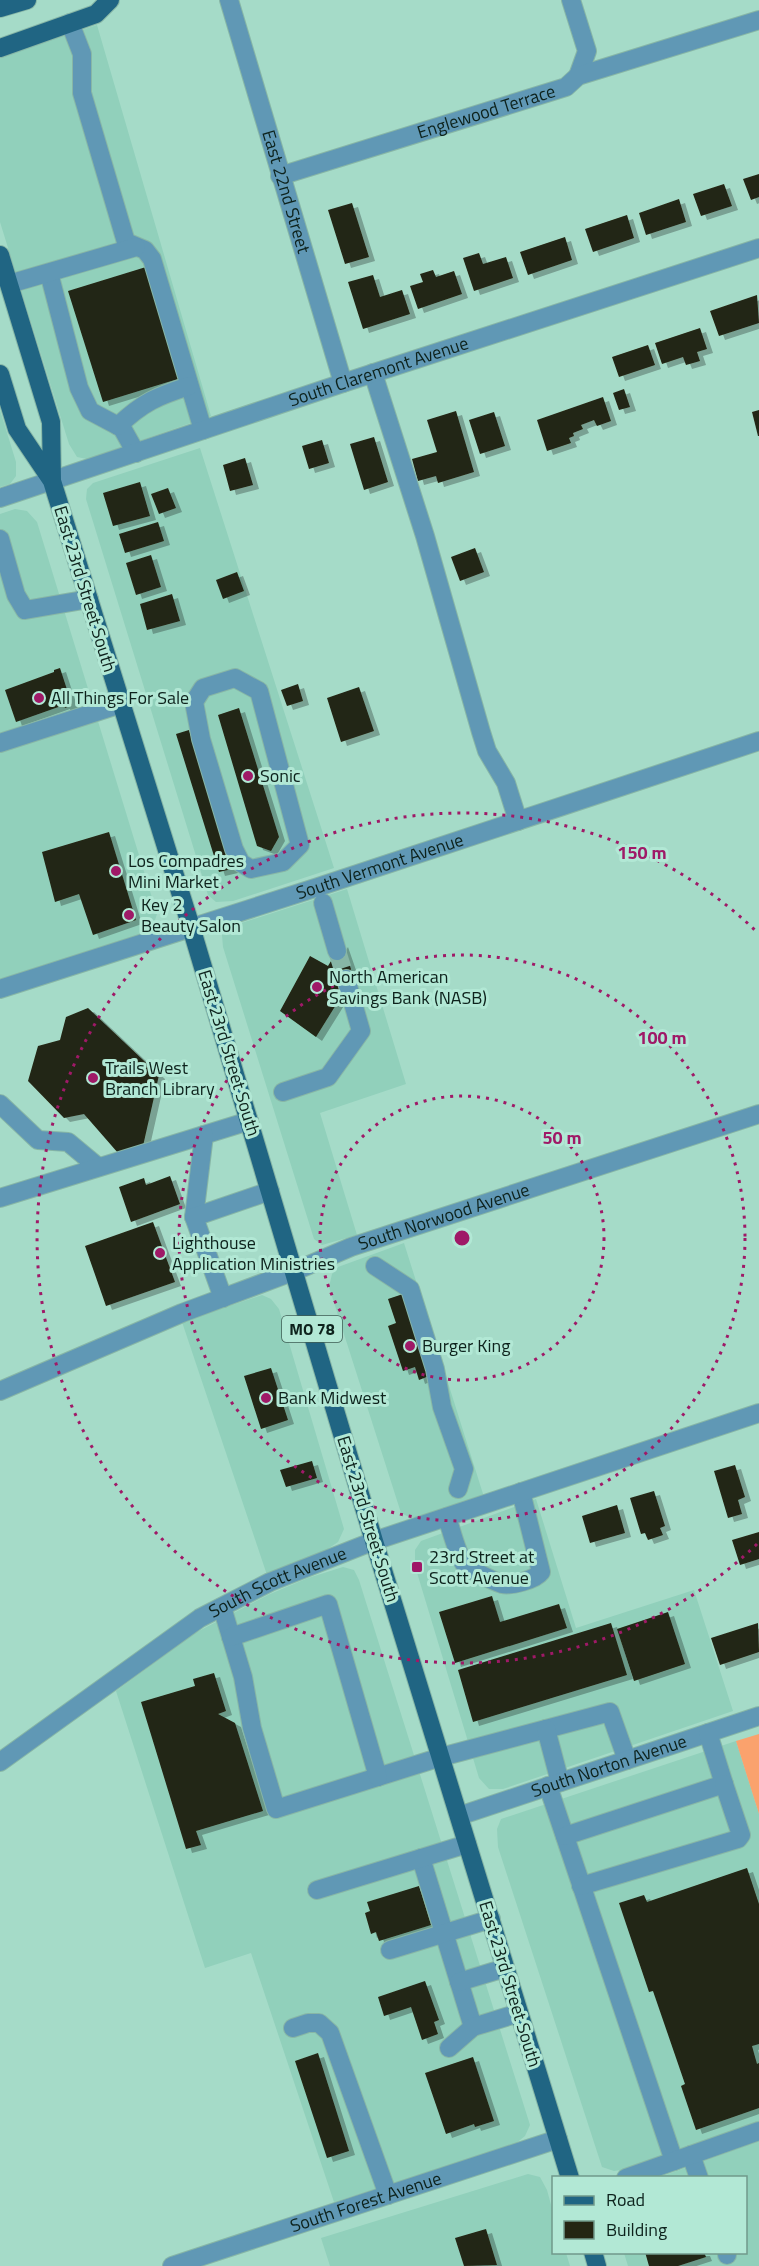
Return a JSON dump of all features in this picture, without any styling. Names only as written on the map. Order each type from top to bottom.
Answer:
[{"type":"main road","points":[[0,8],[27,0]]},
{"type":"main road","points":[[0,48],[96,14],[110,0]]},
{"type":"main road","name":"East 23rd Street South","points":[[0,255],[51,422],[52,481],[191,927],[374,1541],[569,2176]]},
{"type":"main road","name":"East 23rd Street South","points":[[0,374],[17,429],[52,481]]},
{"type":"street","name":"East 22nd Street","points":[[229,0],[343,383]]},
{"type":"street","points":[[571,0],[587,51],[578,76]]},
{"type":"street","name":"Englewood Terrace","points":[[280,176],[566,87],[578,76],[759,20]]},
{"type":"street","points":[[70,23],[82,54],[82,93],[122,231],[126,242],[145,250],[152,259],[203,430]]},
{"type":"street","points":[[9,284],[136,247]]},
{"type":"street","name":"South Claremont Avenue","points":[[0,498],[373,373],[759,248]]},
{"type":"street","points":[[49,273],[79,388],[90,411],[122,428],[136,453]]},
{"type":"street","points":[[373,373],[425,536],[487,751],[506,783],[518,821]]},
{"type":"street","points":[[118,426],[137,408],[158,396],[189,386]]},
{"type":"street","points":[[0,539],[16,595],[25,610],[89,599]]},
{"type":"street","points":[[235,678],[259,691],[300,845],[283,862],[251,869],[241,863],[234,849],[201,739],[194,702],[203,688],[235,678]]},
{"type":"street","points":[[0,743],[121,704]]},
{"type":"street","name":"South Vermont Avenue","points":[[0,989],[759,741]]},
{"type":"street","points":[[323,903],[337,951]]},
{"type":"street","points":[[283,1092],[328,1077],[361,1031],[345,979]]},
{"type":"street","points":[[0,1104],[38,1140],[68,1142],[98,1167]]},
{"type":"street","name":"South Norwood Avenue","points":[[0,1391],[182,1313],[295,1271],[351,1246],[759,1114]]},
{"type":"street","points":[[0,1198],[249,1121]]},
{"type":"street","points":[[204,1135],[195,1217],[223,1298]]},
{"type":"street","points":[[195,1217],[270,1191]]},
{"type":"street","points":[[375,1266],[410,1289],[435,1369],[442,1407],[464,1469],[458,1489]]},
{"type":"street","name":"South Scott Avenue","points":[[0,1762],[200,1618],[270,1582],[374,1541],[759,1413]]},
{"type":"street","points":[[447,1517],[462,1560],[467,1567],[504,1584],[512,1584],[538,1576],[541,1572],[521,1492]]},
{"type":"street","points":[[231,1637],[328,1604],[378,1777]]},
{"type":"street","points":[[222,1607],[243,1677],[252,1728],[276,1809],[441,1757],[610,1712],[627,1760]]},
{"type":"street","name":"South Norton Avenue","points":[[459,1816],[759,1716]]},
{"type":"street","points":[[546,1729],[565,1836],[682,2158],[697,2176]]},
{"type":"street","points":[[582,1886],[738,1839],[741,1834],[708,1733]]},
{"type":"street","points":[[565,1836],[724,1784]]},
{"type":"street","points":[[317,1890],[467,1844]]},
{"type":"street","points":[[421,1858],[473,2027]]},
{"type":"street","points":[[390,1950],[490,1919]]},
{"type":"street","points":[[459,1982],[506,1968]]},
{"type":"street","points":[[449,2048],[473,2027],[519,2013]]},
{"type":"street","points":[[293,2028],[308,2022],[319,2023],[330,2033],[388,2195]]},
{"type":"street","points":[[632,2176],[759,2132]]},
{"type":"street","name":"South Forest Avenue","points":[[172,2266],[558,2139]]},
{"type":"shaded area","points":[[97,25],[211,416],[87,459],[77,457],[69,444],[0,222],[0,57]]},
{"type":"shaded area","points":[[0,410],[16,462],[16,476],[10,484],[0,487]]},
{"type":"shaded area","points":[[200,448],[334,868],[233,901],[216,902],[208,895],[86,499],[87,489],[93,483]]},
{"type":"shaded area","points":[[15,509],[27,511],[37,522],[157,914],[153,926],[141,935],[0,980],[0,514]]},
{"type":"shaded area","points":[[347,889],[406,1084],[320,1113],[357,1235],[322,1245],[314,1239],[223,947],[222,935],[229,927]]},
{"type":"shaded area","points":[[404,1243],[484,1497],[423,1517],[409,1517],[401,1513],[329,1287],[332,1274],[338,1267]]},
{"type":"shaded area","points":[[262,1295],[271,1299],[279,1309],[344,1529],[338,1542],[323,1552],[267,1575],[182,1322]]},
{"type":"shaded area","points":[[536,1499],[576,1628],[694,1590],[733,1711],[503,1789],[489,1789],[479,1778],[415,1566],[415,1550],[421,1541]]},
{"type":"shaded area","points":[[343,1567],[354,1570],[359,1580],[530,2125],[525,2136],[514,2145],[334,2202],[251,1953],[205,1968],[116,1691],[195,1633],[270,1594],[308,1578]]},
{"type":"shaded area","points":[[759,1734],[759,1814],[736,1741]]},
{"type":"shaded area","points":[[736,1741],[759,1814],[759,2123],[628,2169],[614,2171],[602,2167],[498,1847],[497,1829],[501,1819]]},
{"type":"shaded area","points":[[759,2141],[759,2266],[628,2266],[624,2254],[747,2254],[747,2176],[663,2176]]},
{"type":"shaded area","points":[[528,2174],[540,2177],[547,2190],[552,2208],[552,2254],[566,2254],[570,2266],[330,2266],[321,2238]]},
{"type":"building","points":[[759,174],[759,197],[751,200],[743,179]]},
{"type":"building","points":[[724,184],[732,206],[701,216],[693,194]]},
{"type":"building","points":[[679,199],[686,222],[646,235],[639,213]]},
{"type":"building","points":[[352,203],[369,257],[345,264],[328,210]]},
{"type":"building","points":[[627,215],[634,238],[593,252],[585,229]]},
{"type":"building","points":[[565,237],[572,260],[528,275],[520,252]]},
{"type":"building","points":[[479,253],[483,264],[506,257],[513,278],[474,291],[463,258]]},
{"type":"building","points":[[146,267],[181,378],[103,402],[68,291]]},
{"type":"building","points":[[433,270],[436,277],[454,271],[462,294],[418,309],[410,286],[423,282],[420,274]]},
{"type":"building","points":[[373,275],[380,297],[402,290],[410,314],[363,329],[348,282]]},
{"type":"building","points":[[757,295],[759,323],[719,336],[710,311]]},
{"type":"building","points":[[700,328],[707,349],[697,352],[700,361],[686,365],[683,357],[662,364],[655,343]]},
{"type":"building","points":[[648,345],[655,365],[619,377],[612,357]]},
{"type":"building","points":[[624,389],[630,407],[619,410],[613,393]]},
{"type":"building","points":[[603,397],[611,421],[597,426],[594,420],[581,425],[583,429],[573,433],[574,436],[569,438],[571,443],[547,451],[537,420]]},
{"type":"building","points":[[759,410],[759,436],[758,436],[752,412]]},
{"type":"building","points":[[456,411],[474,472],[438,483],[436,476],[418,481],[412,459],[437,452],[427,420]]},
{"type":"building","points":[[494,412],[505,446],[480,454],[469,420]]},
{"type":"building","points":[[374,437],[388,482],[364,490],[350,444]]},
{"type":"building","points":[[322,440],[329,463],[309,469],[302,446]]},
{"type":"building","points":[[245,458],[253,485],[230,491],[223,465]]},
{"type":"building","points":[[140,482],[150,516],[113,526],[103,493]]},
{"type":"building","points":[[168,488],[176,508],[159,514],[151,494]]},
{"type":"building","points":[[158,522],[164,541],[125,553],[119,534]]},
{"type":"building","points":[[475,548],[484,572],[460,581],[451,557]]},
{"type":"building","points":[[151,555],[161,587],[136,595],[126,563]]},
{"type":"building","points":[[237,572],[244,591],[223,599],[216,580]]},
{"type":"building","points":[[172,594],[180,621],[147,630],[140,604]]},
{"type":"building","name":"All Things For Sale","points":[[60,668],[72,705],[65,708],[64,705],[16,722],[5,690]]},
{"type":"building","points":[[298,684],[303,701],[287,706],[281,690]]},
{"type":"building","points":[[359,687],[374,731],[341,742],[327,698]]},
{"type":"building","name":"Sonic","points":[[239,708],[279,837],[271,851],[257,846],[218,715]]},
{"type":"building","points":[[189,730],[232,869],[219,872],[176,734]]},
{"type":"building","points":[[109,832],[136,920],[93,935],[79,894],[55,902],[42,852]]},
{"type":"building","name":"North American Savings Bank (NASB)","points":[[342,943],[351,969],[337,994],[339,1000],[316,1037],[280,1011],[310,956],[328,966]]},
{"type":"building","name":"Trails West Branch Library","points":[[88,1008],[159,1075],[143,1146],[118,1153],[84,1114],[64,1118],[28,1081],[38,1046],[60,1040],[66,1017]]},
{"type":"building","points":[[170,1176],[180,1204],[131,1222],[119,1187],[144,1178],[146,1185]]},
{"type":"building","points":[[153,1222],[175,1282],[106,1306],[85,1246]]},
{"type":"building","name":"Burger King","points":[[406,1293],[434,1374],[419,1380],[415,1367],[403,1371],[388,1326],[396,1323],[388,1299]]},
{"type":"building","name":"Bank Midwest","points":[[271,1368],[288,1420],[261,1429],[244,1376]]},
{"type":"building","points":[[312,1461],[317,1478],[286,1487],[280,1470]]},
{"type":"building","points":[[735,1465],[745,1497],[738,1500],[742,1514],[728,1518],[714,1471]]},
{"type":"building","points":[[654,1491],[665,1526],[660,1528],[663,1535],[648,1540],[645,1533],[641,1534],[630,1498]]},
{"type":"building","points":[[617,1505],[625,1533],[590,1543],[582,1516]]},
{"type":"building","points":[[759,1532],[759,1559],[740,1565],[732,1540]]},
{"type":"building","points":[[492,1596],[500,1622],[559,1604],[567,1628],[455,1663],[439,1612]]},
{"type":"building","points":[[668,1612],[685,1664],[634,1681],[617,1629]]},
{"type":"building","points":[[611,1623],[627,1675],[473,1722],[458,1670]]},
{"type":"building","points":[[758,1623],[759,1652],[720,1665],[711,1638]]},
{"type":"building","points":[[214,1673],[226,1711],[218,1714],[235,1723],[263,1811],[196,1831],[201,1845],[186,1849],[141,1702],[195,1686],[193,1679]]},
{"type":"building","points":[[747,1868],[759,1904],[759,2044],[752,2046],[757,2064],[759,2063],[759,2108],[696,2130],[681,2086],[685,2084],[653,1991],[649,1992],[619,1903],[644,1895],[647,1902]]},
{"type":"building","points":[[419,1886],[431,1925],[379,1941],[376,1932],[371,1934],[365,1913],[370,1911],[367,1902]]},
{"type":"building","points":[[425,1981],[439,2020],[434,2022],[438,2034],[422,2040],[411,2007],[384,2016],[378,1997]]},
{"type":"building","points":[[318,2053],[349,2151],[327,2158],[295,2061]]},
{"type":"building","points":[[473,2057],[494,2121],[475,2127],[474,2124],[446,2134],[425,2073]]},
{"type":"building","points":[[486,2229],[497,2265],[464,2266],[455,2238]]},
{"type":"building","points":[[646,2254],[705,2254],[706,2257],[678,2266],[649,2266]]},
{"type":"tunnel","points":[[337,951],[346,979]]},
{"type":"place","name":"All Things For Sale","points":[[39,698]]},
{"type":"place","name":"Sonic","points":[[248,776]]},
{"type":"place","name":"Los Compadres Mini Market","points":[[116,871]]},
{"type":"place","name":"Key 2 Beauty Salon","points":[[129,915]]},
{"type":"place","name":"North American Savings Bank (NASB)","points":[[317,987]]},
{"type":"place","name":"Trails West Branch Library","points":[[93,1078]]},
{"type":"place","name":"Lighthouse Application Ministries","points":[[160,1253]]},
{"type":"place","name":"Burger King","points":[[410,1346]]},
{"type":"place","name":"Bank Midwest","points":[[266,1398]]},
{"type":"place","name":"23rd Street at Scott Avenue","points":[[417,1567]]}]
